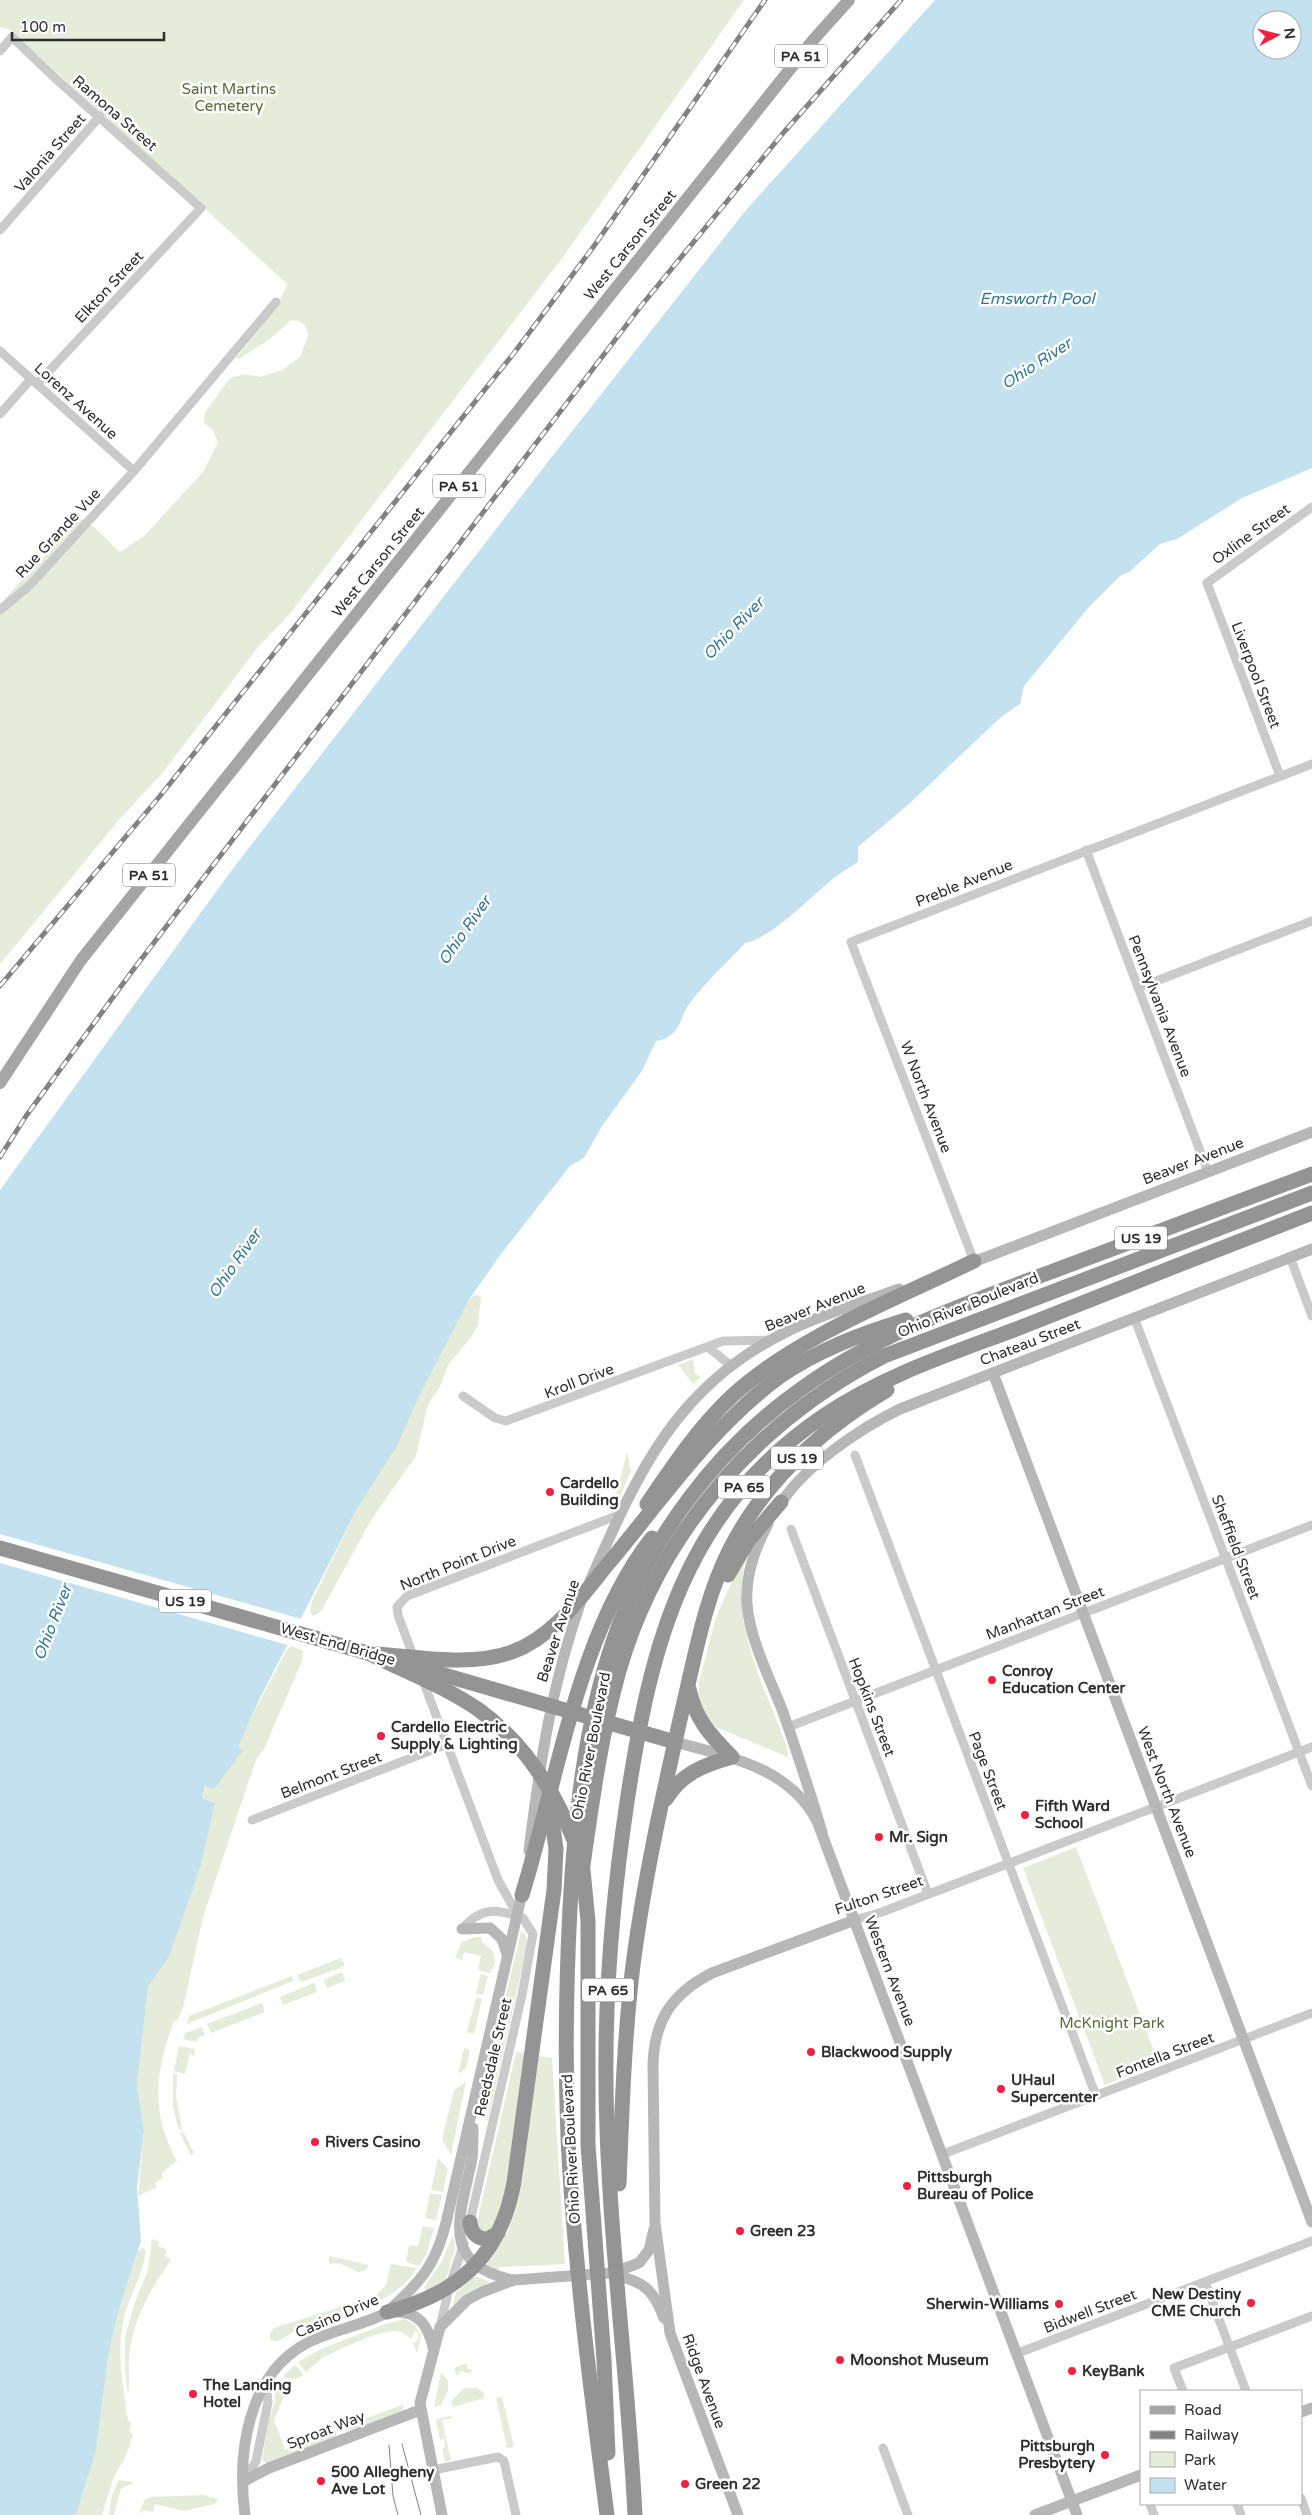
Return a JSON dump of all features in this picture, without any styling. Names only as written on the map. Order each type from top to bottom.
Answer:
[{"type":"highway","name":"Ohio River Boulevard","points":[[608,2515],[578,2255],[568,2140],[567,1975],[575,1827],[589,1739],[599,1689],[614,1640],[633,1592],[677,1515],[703,1480],[740,1440],[802,1388],[878,1342],[927,1318],[1312,1174]]},
{"type":"highway","points":[[567,1975],[601,1750],[613,1693],[628,1645],[650,1590],[679,1538],[714,1490],[749,1450],[810,1400],[858,1369],[884,1356],[1312,1193]]},
{"type":"highway","name":"US 19","points":[[675,1742],[714,1588],[732,1546],[764,1497],[788,1468],[815,1442],[852,1412],[895,1386],[970,1347],[1312,1212]]},
{"type":"highway","points":[[653,1503],[697,1434],[732,1396],[754,1377],[776,1361],[824,1334],[974,1261]]},
{"type":"highway","name":"US 19","points":[[370,1654],[469,1659],[512,1652],[533,1642],[554,1625],[592,1582],[653,1503],[729,1421],[783,1374],[821,1352],[864,1334],[971,1301]]},
{"type":"highway","name":"PA 65","points":[[636,2515],[619,2296],[606,2085],[612,1930],[623,1828],[634,1756],[655,1656],[672,1604],[692,1562],[710,1531],[745,1486],[781,1449],[824,1415],[847,1401],[895,1376],[970,1347]]},
{"type":"highway","points":[[700,1638],[736,1560],[748,1541],[781,1502]]},
{"type":"highway","points":[[522,1895],[541,1832],[572,1710],[598,1636],[640,1555],[651,1539],[677,1515]]},
{"type":"highway","name":"West End Bridge","points":[[0,1548],[675,1742]]},
{"type":"highway","points":[[370,1654],[479,1710],[505,1732],[540,1774],[560,1808],[582,1865],[588,1921],[587,2110],[595,2254],[606,2386],[608,2515]]},
{"type":"highway","points":[[661,1806],[683,1777],[705,1765],[732,1757],[701,1724],[693,1707],[688,1685]]},
{"type":"highway","points":[[616,2252],[630,1988],[661,1806],[675,1742]]},
{"type":"highway","points":[[387,2312],[415,2305],[449,2288],[476,2266],[498,2233],[507,2212],[512,2191],[550,1920],[556,1857],[553,1819],[540,1774]]},
{"type":"highway","points":[[470,2222],[472,2231],[478,2238],[488,2239],[498,2233]]},
{"type":"highway","points":[[633,2466],[640,2515]]},
{"type":"main road","name":"West Carson Street","points":[[0,1084],[81,960],[802,54],[849,0]]},
{"type":"main road","name":"Beaver Avenue","points":[[518,1916],[543,1742],[553,1694],[584,1593],[644,1465],[666,1432],[689,1404],[730,1365],[771,1340],[824,1317],[1312,1132]]},
{"type":"main road","name":"Chateau Street","points":[[781,1502],[813,1468],[865,1428],[918,1401],[1312,1249]]},
{"type":"main road","name":"West North Avenue","points":[[993,1373],[1312,2222]]},
{"type":"main road","name":"Western Avenue","points":[[781,1502],[756,1550],[748,1578],[747,1603],[756,1641],[788,1727],[822,1832],[1077,2515]]},
{"type":"main road","name":"Western Avenue","points":[[675,1742],[732,1757],[771,1773],[792,1788],[807,1804],[822,1832]]},
{"type":"main road","name":"Reedsdale Street","points":[[446,2223],[518,1916]]},
{"type":"main road","name":"Fulton Street","points":[[655,2223],[653,2055],[658,2032],[668,2009],[682,1991],[712,1973],[855,1920]]},
{"type":"main road","points":[[462,1929],[490,1928],[502,1939],[508,1954]]},
{"type":"main road","points":[[475,2099],[472,2156],[459,2216],[459,2233],[463,2246],[476,2266],[491,2274],[514,2280]]},
{"type":"main road","name":"Casino Drive","points":[[245,2515],[242,2465],[248,2429],[258,2397],[266,2383],[290,2354],[308,2342],[387,2312],[425,2274],[434,2261],[446,2223]]},
{"type":"main road","points":[[440,2327],[467,2300],[488,2289],[514,2280],[610,2273],[634,2265],[645,2257],[655,2223]]},
{"type":"main road","name":"Ridge Avenue","points":[[655,2223],[670,2333],[738,2515]]},
{"type":"main road","points":[[610,2273],[641,2283],[651,2291],[656,2298],[670,2333]]},
{"type":"main road","points":[[387,2312],[408,2313],[420,2318],[428,2330],[433,2347]]},
{"type":"main road","name":"Reedsdale Street","points":[[440,2327],[421,2396],[420,2410],[442,2515]]},
{"type":"main road","name":"Sproat Way","points":[[244,2481],[269,2468],[420,2410]]},
{"type":"main road","points":[[1035,2515],[1140,2477]]},
{"type":"street","name":"Ramona Street","points":[[0,51],[12,37],[56,79],[100,116],[201,208]]},
{"type":"street","name":"Valonia Street","points":[[0,230],[100,116]]},
{"type":"street","name":"Elkton Street","points":[[0,414],[201,208]]},
{"type":"street","name":"Rue Grande Vue","points":[[0,610],[30,585],[134,471],[276,302]]},
{"type":"street","name":"Lorenz Avenue","points":[[0,351],[134,471]]},
{"type":"street","name":"Oxline Street","points":[[1207,583],[1312,507]]},
{"type":"street","name":"Liverpool Street","points":[[1207,583],[1280,776]]},
{"type":"street","name":"Preble Avenue","points":[[851,942],[1312,764]]},
{"type":"street","name":"Pennsylvania Avenue","points":[[1086,850],[1208,1172]]},
{"type":"street","points":[[1138,988],[1312,921]]},
{"type":"street","name":"W North Avenue","points":[[851,942],[974,1261]]},
{"type":"street","points":[[1290,1257],[1312,1316]]},
{"type":"street","name":"Sheffield Street","points":[[1134,1317],[1312,1786]]},
{"type":"street","name":"Kroll Drive","points":[[464,1396],[495,1418],[506,1422],[723,1341],[771,1340]]},
{"type":"street","points":[[708,1347],[730,1365]]},
{"type":"street","name":"Page Street","points":[[855,1455],[1096,2096]]},
{"type":"street","name":"North Point Drive","points":[[518,1916],[498,1880],[398,1615],[397,1607],[401,1600],[407,1596],[619,1515]]},
{"type":"street","name":"Manhattan Street","points":[[788,1727],[1312,1525]]},
{"type":"street","name":"Hopkins Street","points":[[791,1529],[928,1894]]},
{"type":"street","name":"Belmont Street","points":[[252,1820],[447,1744]]},
{"type":"street","name":"Fulton Street","points":[[855,1920],[928,1894],[1312,1747]]},
{"type":"street","points":[[462,1929],[470,1920],[485,1911],[507,1912],[518,1916]]},
{"type":"street","name":"Reedsdale Street","points":[[440,2327],[449,2288],[470,2222],[533,1942],[531,1928],[523,1918],[518,1916]]},
{"type":"street","name":"Fontella Street","points":[[943,2154],[1312,2013]]},
{"type":"street","name":"Bidwell Street","points":[[1018,2354],[1312,2241]]},
{"type":"street","points":[[1205,2282],[1246,2390]]},
{"type":"street","points":[[1183,2390],[1174,2368],[1312,2316]]},
{"type":"street","points":[[883,2448],[908,2515]]},
{"type":"street","points":[[433,2470],[498,2457],[504,2461],[516,2515]]},
{"type":"street","points":[[1302,2501],[1307,2515]]},
{"type":"green space","name":"Saint Martins Cemetery","points":[[0,0],[744,0],[563,257],[288,616],[258,647],[164,771],[119,820],[0,964],[0,604],[80,518],[94,527],[120,552],[144,536],[203,472],[218,442],[213,430],[204,423],[205,412],[230,378],[245,374],[260,377],[282,370],[300,357],[308,336],[303,324],[297,321],[290,321],[270,339],[239,359],[236,358],[277,308],[287,284],[10,30],[0,27]]},
{"type":"green space","points":[[476,1295],[481,1296],[478,1325],[472,1336],[448,1365],[440,1387],[428,1404],[416,1456],[371,1520],[323,1608],[318,1614],[313,1616],[310,1611],[312,1601],[358,1507],[470,1298]]},
{"type":"green space","points":[[693,1359],[695,1373],[701,1377],[693,1384],[678,1365]]},
{"type":"green space","points":[[627,1452],[631,1471],[617,1503],[613,1506]]},
{"type":"green space","points":[[742,1559],[746,1559],[742,1583],[742,1607],[746,1631],[760,1679],[787,1747],[788,1757],[713,1726],[698,1701],[699,1683],[716,1617]]},
{"type":"green space","points":[[292,1646],[303,1651],[302,1661],[265,1747],[256,1760],[203,1917],[183,2008],[177,2020],[174,2021],[159,2075],[158,2092],[162,2125],[177,2161],[161,2174],[163,2178],[155,2183],[157,2187],[138,2196],[144,2131],[137,2085],[148,1987],[169,1957],[200,1869],[215,1803],[202,1798],[206,1786],[242,1750],[238,1747],[243,1733],[287,1649]]},
{"type":"green space","name":"McKnight Park","points":[[1076,1847],[1159,2064],[1105,2085],[1023,1868]]},
{"type":"green space","points":[[521,1931],[528,1942],[487,2123],[498,2029]]},
{"type":"green space","points":[[475,1937],[482,1937],[482,1942],[493,1951],[495,1963],[490,1973],[478,1970],[481,1956],[464,1952],[462,1960],[455,1958],[462,1942]]},
{"type":"green space","points":[[341,1958],[345,1966],[301,1982],[297,1975]]},
{"type":"green space","points":[[342,1972],[345,1981],[327,1988],[324,1980]]},
{"type":"green space","points":[[481,1974],[488,1976],[483,1995],[476,1994]]},
{"type":"green space","points":[[292,1976],[293,1981],[187,2024],[189,2016]]},
{"type":"green space","points":[[314,1983],[317,1992],[283,2005],[280,1997]]},
{"type":"green space","points":[[476,1998],[482,1999],[474,2034],[467,2032]]},
{"type":"green space","points":[[262,2003],[265,2012],[211,2033],[207,2024]]},
{"type":"green space","points":[[202,2027],[205,2035],[198,2038],[197,2042],[183,2039],[185,2033]]},
{"type":"green space","points":[[179,2046],[195,2049],[194,2056],[190,2053],[185,2074],[174,2071]]},
{"type":"green space","points":[[464,2048],[470,2050],[466,2068],[458,2074]]},
{"type":"green space","points":[[516,2052],[526,2053],[504,2194],[493,2230],[480,2233],[477,2222]]},
{"type":"green space","points":[[537,2056],[552,2058],[565,2264],[500,2267],[498,2270],[486,2265],[508,2232],[517,2205],[523,2179],[526,2130]]},
{"type":"green space","points":[[173,2073],[177,2074],[176,2097],[182,2129],[179,2130],[173,2107]]},
{"type":"green space","points":[[466,2082],[451,2155],[442,2139],[454,2090]]},
{"type":"green space","points":[[183,2132],[194,2153],[191,2156],[180,2133]]},
{"type":"green space","points":[[438,2158],[448,2169],[443,2192],[431,2190]]},
{"type":"green space","points":[[430,2193],[442,2195],[436,2220],[425,2218]]},
{"type":"green space","points":[[423,2226],[434,2228],[426,2255],[419,2266],[406,2262],[409,2245],[418,2246]]},
{"type":"green space","points":[[453,2235],[455,2248],[445,2283],[428,2294],[424,2287],[442,2261]]},
{"type":"green space","points":[[152,2239],[159,2242],[158,2246],[167,2250],[165,2256],[171,2260],[156,2282],[134,2330],[129,2356],[128,2395],[125,2371],[125,2337],[134,2305],[148,2270]]},
{"type":"green space","points":[[143,2248],[146,2251],[144,2260],[124,2317],[120,2356],[128,2420],[131,2423],[129,2432],[133,2434],[127,2454],[113,2479],[102,2515],[76,2515],[96,2451],[108,2358],[117,2316],[138,2251]]},
{"type":"green space","points":[[329,2256],[369,2265],[366,2270],[358,2272],[339,2263],[329,2264]]},
{"type":"green space","points":[[391,2264],[417,2268],[407,2281],[385,2298],[312,2322],[277,2342],[270,2339],[270,2333],[274,2328],[375,2296],[386,2285]]},
{"type":"green space","points":[[475,2276],[490,2282],[470,2292],[453,2305],[456,2293]]},
{"type":"green space","points":[[404,2319],[414,2324],[421,2336],[417,2353],[413,2343],[418,2340],[418,2333],[415,2331],[411,2339],[401,2332],[390,2331],[359,2341],[337,2351],[321,2359],[306,2372],[298,2362],[321,2349],[385,2324]]},
{"type":"green space","points":[[466,2363],[468,2369],[472,2369],[471,2374],[461,2371],[457,2376],[454,2368]]},
{"type":"green space","points":[[295,2365],[304,2375],[295,2379],[285,2378],[284,2375]]},
{"type":"green space","points":[[441,2373],[448,2380],[448,2391],[441,2405],[434,2407]]},
{"type":"green space","points":[[277,2385],[282,2385],[286,2390],[274,2421],[285,2449],[337,2429],[336,2437],[267,2464],[262,2460],[269,2419],[275,2401],[274,2389]]},
{"type":"green space","points":[[466,2388],[477,2388],[484,2393],[484,2398],[453,2407],[451,2402]]},
{"type":"green space","points":[[502,2397],[514,2447],[507,2448],[496,2398]]},
{"type":"green space","points":[[404,2404],[402,2412],[351,2431],[349,2429],[349,2425]]},
{"type":"green space","points":[[450,2416],[453,2418],[442,2420],[451,2460],[445,2462],[442,2448],[445,2447],[444,2439],[440,2440],[436,2420]]},
{"type":"green space","points":[[119,2480],[134,2482],[121,2489],[114,2515],[109,2515],[112,2495]]},
{"type":"green space","points":[[203,2495],[218,2499],[215,2504],[184,2511],[155,2504],[153,2512],[143,2510],[139,2515],[144,2501],[150,2497]]},
{"type":"water","name":"Emsworth Pool","points":[[935,0],[1312,0],[1312,468],[1242,498],[1177,539],[1160,544],[1129,572],[1120,576],[1089,607],[1024,686],[1020,704],[1001,717],[909,804],[858,847],[858,862],[832,879],[800,908],[766,934],[745,943],[696,995],[687,1007],[676,1030],[671,1035],[656,1041],[642,1071],[602,1126],[584,1158],[570,1166],[501,1254],[470,1298],[419,1396],[397,1446],[358,1507],[259,1700],[238,1747],[243,1750],[214,1789],[205,1786],[202,1798],[215,1803],[200,1869],[169,1957],[148,1987],[137,2085],[144,2131],[137,2187],[141,2241],[117,2316],[108,2358],[96,2451],[76,2515],[0,2515],[0,1190],[231,871],[746,210]]},
{"type":"pier","points":[[0,1534],[305,1620],[291,1646],[0,1563]]},
{"type":"tram line","points":[[402,2444],[421,2515]]},
{"type":"tram line","points":[[389,2445],[393,2496],[398,2515]]},
{"type":"railway","points":[[0,986],[160,796],[514,353],[594,246],[765,0]]},
{"type":"railway","points":[[0,1157],[26,1116],[133,970],[641,306],[784,132],[901,0]]},
{"type":"place","name":"Cardello Building","points":[[550,1492]]},
{"type":"place","name":"Conroy Education Center","points":[[992,1680]]},
{"type":"place","name":"Cardello Electric Supply & Lighting","points":[[381,1736]]},
{"type":"place","name":"Fifth Ward School","points":[[1025,1815]]},
{"type":"place","name":"Mr. Sign","points":[[879,1837]]},
{"type":"place","name":"Blackwood Supply","points":[[811,2052]]},
{"type":"place","name":"UHaul Supercenter","points":[[1001,2089]]},
{"type":"place","name":"Rivers Casino","points":[[315,2142]]},
{"type":"place","name":"Pittsburgh Bureau of Police","points":[[907,2186]]},
{"type":"place","name":"Green 23","points":[[740,2231]]},
{"type":"place","name":"New Destiny CME Church","points":[[1251,2303]]},
{"type":"place","name":"Sherwin-Williams","points":[[1059,2304]]},
{"type":"place","name":"Moonshot Museum","points":[[840,2360]]},
{"type":"place","name":"KeyBank","points":[[1072,2371]]},
{"type":"place","name":"The Landing Hotel","points":[[193,2394]]},
{"type":"place","name":"Pittsburgh Presbytery","points":[[1105,2455]]},
{"type":"place","name":"500 Allegheny Ave Lot","points":[[321,2481]]},
{"type":"place","name":"Green 22","points":[[685,2484]]},
{"type":"water label","name":"Ohio River","points":[[1036,363]]},
{"type":"water label","name":"Ohio River","points":[[733,628]]},
{"type":"water label","name":"Ohio River","points":[[464,930]]},
{"type":"water label","name":"Ohio River","points":[[234,1263]]},
{"type":"water label","name":"Ohio River","points":[[52,1622]]}]
